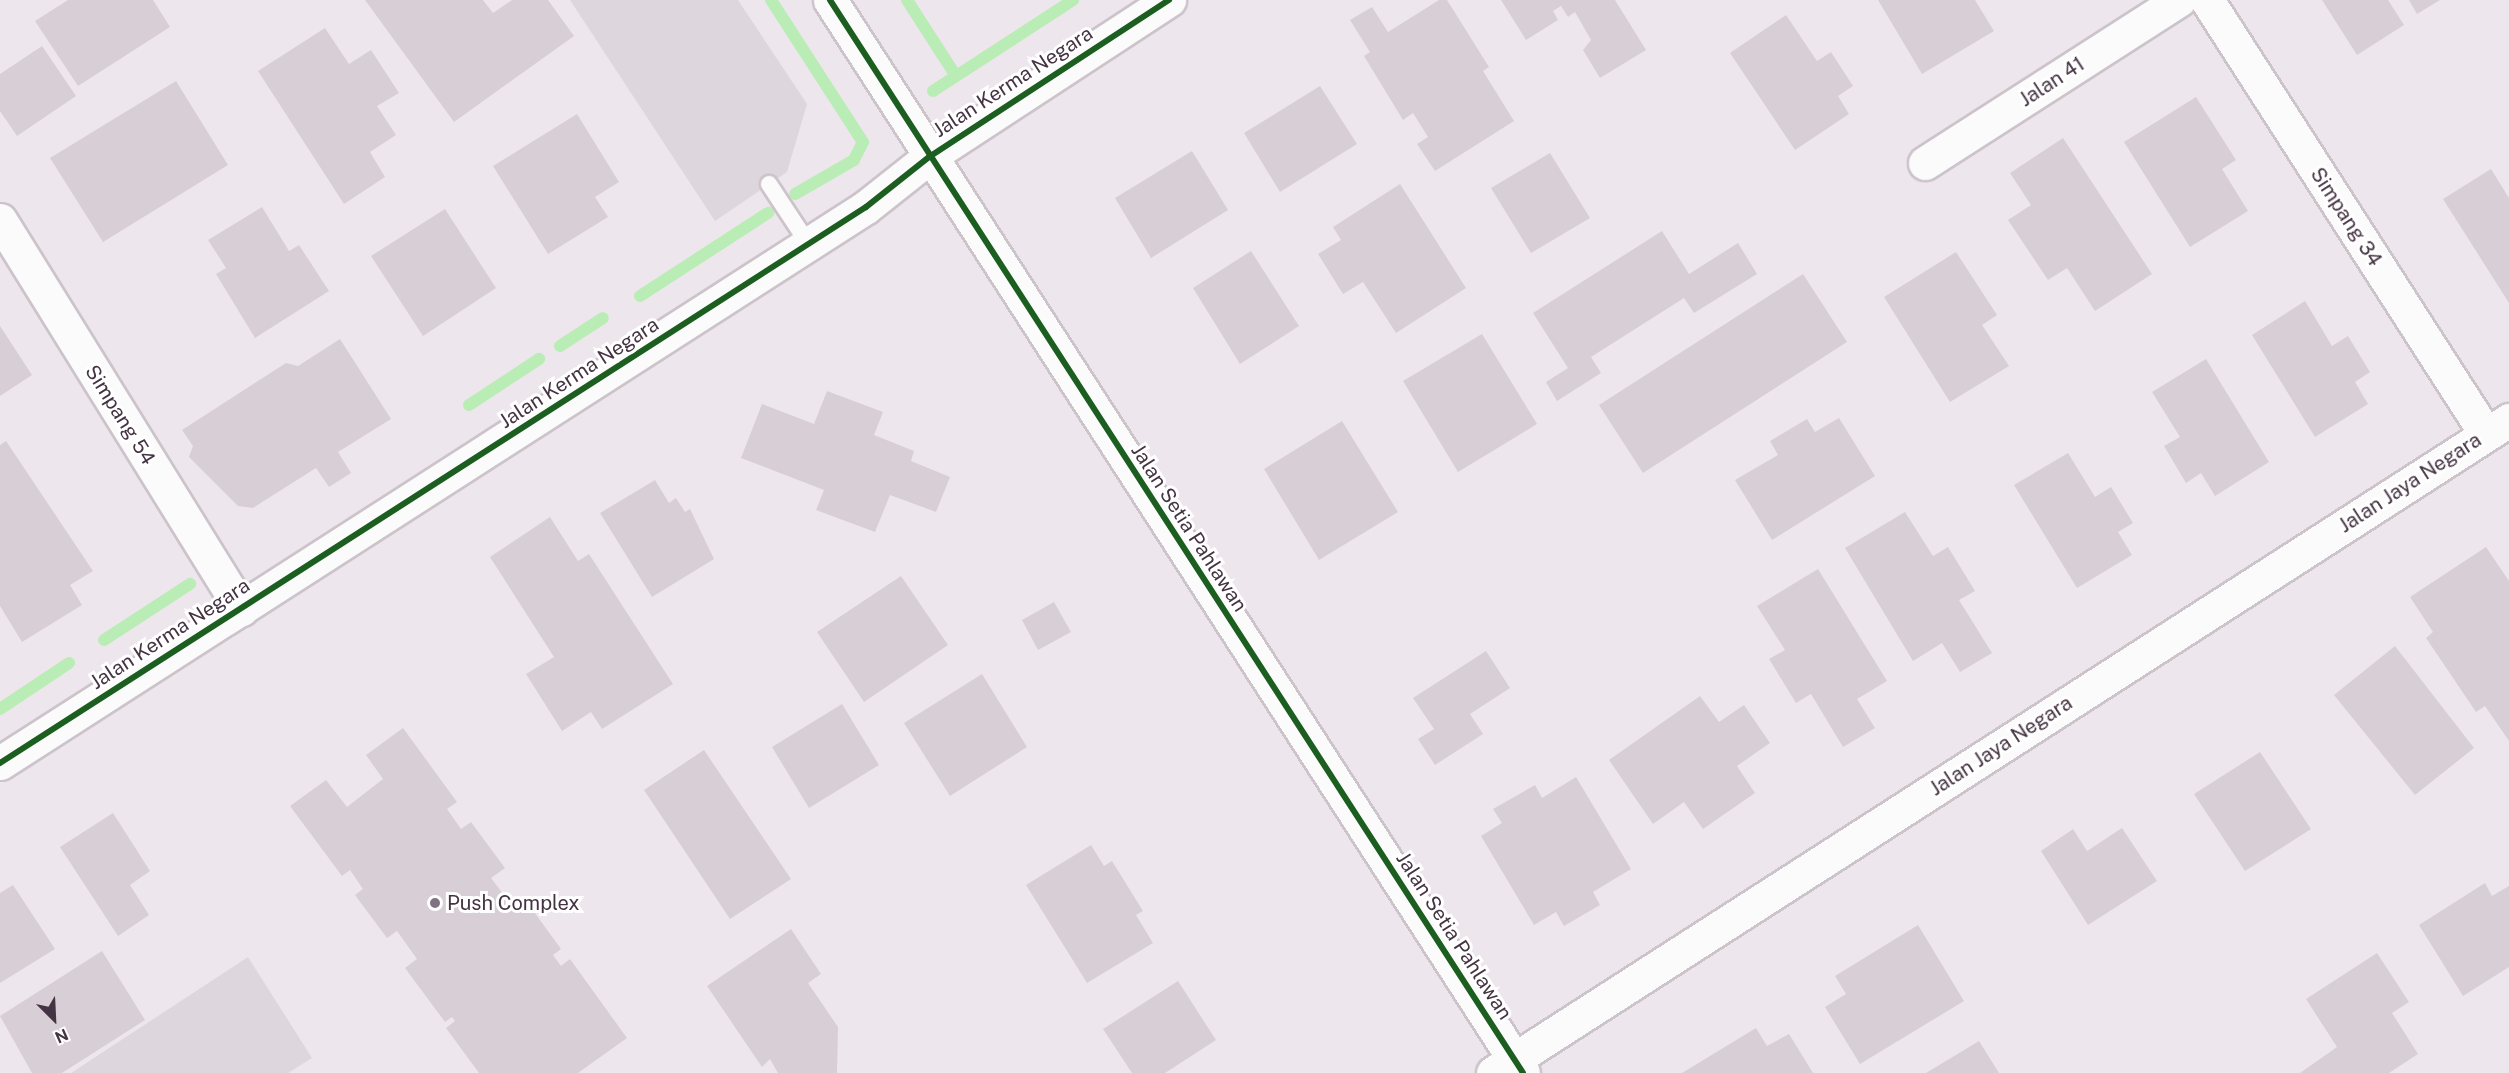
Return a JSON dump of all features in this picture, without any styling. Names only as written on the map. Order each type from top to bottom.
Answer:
[{"type":"street","name":"Jalan Setia Pahlawan","points":[[830,0],[1510,1069]]},
{"type":"street","name":"Jalan Kerma Negara","points":[[0,762],[809,245],[929,157],[1169,0]]},
{"type":"street","name":"Jalan 41","points":[[1925,163],[2179,0]]},
{"type":"street","name":"Simpang 34","points":[[2206,0],[2497,427]]},
{"type":"street","name":"Simpang 54","points":[[0,220],[241,609]]},
{"type":"street","name":"Jalan Jaya Negara","points":[[1510,1069],[2497,427]]},
{"type":"lane","points":[[769,184],[809,245]]},
{"type":"shaded area","points":[[570,0],[738,0],[807,104],[787,172],[715,221]]},
{"type":"shaded area","points":[[248,957],[312,1058],[288,1073],[71,1073]]},
{"type":"building","points":[[68,0],[153,0],[170,27],[78,86],[35,21]]},
{"type":"building","points":[[365,0],[483,0],[493,13],[512,0],[548,0],[574,36],[454,122]]},
{"type":"building","points":[[1439,0],[1447,0],[1489,67],[1483,71],[1514,121],[1435,171],[1417,144],[1428,137],[1413,113],[1403,120],[1364,56],[1370,52],[1350,20],[1372,7],[1388,32]]},
{"type":"building","points":[[1501,0],[1615,0],[1646,50],[1600,78],[1583,50],[1591,40],[1575,12],[1568,17],[1561,6],[1553,11],[1558,20],[1526,40]]},
{"type":"building","points":[[1878,0],[1975,0],[1994,31],[1922,74]]},
{"type":"building","points":[[2322,0],[2388,0],[2404,25],[2357,55]]},
{"type":"building","points":[[2409,0],[2440,0],[2417,14]]},
{"type":"building","points":[[1786,15],[1817,61],[1831,52],[1853,86],[1838,96],[1849,114],[1795,150],[1730,53]]},
{"type":"building","points":[[325,28],[349,64],[371,50],[399,93],[377,106],[396,135],[370,152],[385,177],[344,204],[258,71]]},
{"type":"building","points":[[42,46],[76,96],[17,136],[0,111],[0,74]]},
{"type":"building","points":[[176,81],[228,165],[103,242],[50,158]]},
{"type":"building","points":[[1320,86],[1357,144],[1280,192],[1244,133]]},
{"type":"building","points":[[2196,97],[2236,160],[2222,169],[2248,211],[2190,247],[2124,142]]},
{"type":"building","points":[[577,114],[619,182],[595,197],[608,217],[548,254],[493,166]]},
{"type":"building","points":[[2063,138],[2152,274],[2095,311],[2067,268],[2048,280],[2008,220],[2031,205],[2010,173]]},
{"type":"building","points":[[1192,151],[1228,210],[1151,258],[1115,198]]},
{"type":"building","points":[[1550,153],[1590,218],[1531,253],[1491,188]]},
{"type":"building","points":[[2491,169],[2509,198],[2509,303],[2443,199]]},
{"type":"building","points":[[1400,184],[1466,288],[1396,333],[1363,282],[1343,294],[1318,254],[1341,240],[1333,227]]},
{"type":"building","points":[[262,207],[289,251],[299,245],[329,291],[255,338],[216,274],[226,268],[208,240]]},
{"type":"building","points":[[445,209],[496,288],[423,336],[371,256]]},
{"type":"building","points":[[1662,231],[1689,274],[1738,243],[1757,274],[1694,313],[1684,298],[1591,357],[1601,373],[1557,401],[1546,382],[1568,368],[1533,313]]},
{"type":"building","points":[[1251,251],[1299,326],[1240,364],[1193,288]]},
{"type":"building","points":[[1956,252],[1997,315],[1982,325],[2009,366],[1950,402],[1884,297]]},
{"type":"building","points":[[1803,274],[1847,342],[1643,473],[1599,405]]},
{"type":"building","points":[[2305,301],[2332,346],[2348,336],[2370,372],[2355,382],[2368,404],[2315,437],[2252,335]]},
{"type":"building","points":[[0,326],[32,375],[0,396]]},
{"type":"building","points":[[1482,334],[1537,424],[1458,472],[1403,381]]},
{"type":"building","points":[[340,339],[391,419],[338,452],[351,473],[329,487],[316,468],[253,508],[238,506],[189,457],[193,446],[182,430],[286,363],[298,366]]},
{"type":"building","points":[[2206,359],[2269,462],[2215,496],[2201,473],[2186,483],[2164,446],[2180,437],[2152,392]]},
{"type":"building","points":[[827,391],[883,412],[874,435],[914,451],[911,461],[950,477],[936,512],[890,495],[875,532],[816,510],[824,490],[741,458],[762,404],[814,424]]},
{"type":"building","points":[[1839,418],[1875,476],[1772,540],[1735,480],[1778,455],[1770,441],[1807,419],[1815,432]]},
{"type":"building","points":[[1342,421],[1398,512],[1319,560],[1264,469]]},
{"type":"building","points":[[6,441],[93,571],[70,585],[82,605],[22,642],[0,606],[0,445]]},
{"type":"building","points":[[2068,453],[2095,497],[2111,487],[2133,523],[2118,532],[2132,555],[2077,588],[2014,485]]},
{"type":"building","points":[[655,480],[669,503],[676,498],[685,512],[690,509],[714,559],[652,597],[600,513]]},
{"type":"building","points":[[1905,512],[1933,556],[1948,547],[1975,591],[1959,600],[1992,653],[1960,672],[1942,643],[1913,661],[1845,548]]},
{"type":"building","points":[[550,517],[578,561],[589,554],[673,684],[602,729],[591,712],[562,731],[526,674],[554,657],[490,557]]},
{"type":"building","points":[[2486,547],[2509,581],[2509,741],[2485,706],[2476,712],[2426,638],[2433,632],[2410,597]]},
{"type":"building","points":[[1818,569],[1887,681],[1857,699],[1875,728],[1843,747],[1811,694],[1796,703],[1769,659],[1785,650],[1757,606]]},
{"type":"building","points":[[901,576],[948,645],[864,702],[817,632]]},
{"type":"building","points":[[1054,602],[1071,632],[1038,650],[1022,620]]},
{"type":"building","points":[[2395,646],[2474,748],[2415,795],[2334,695]]},
{"type":"building","points":[[1486,651],[1510,688],[1470,714],[1483,734],[1435,765],[1418,739],[1434,729],[1413,698]]},
{"type":"building","points":[[982,674],[1027,747],[950,796],[904,723]]},
{"type":"building","points":[[1700,696],[1719,722],[1744,705],[1770,743],[1737,766],[1755,793],[1703,829],[1684,802],[1653,824],[1609,760]]},
{"type":"building","points":[[842,704],[879,765],[809,808],[772,747]]},
{"type":"building","name":"Push Complex","points":[[403,728],[457,802],[447,809],[461,829],[471,822],[505,868],[491,878],[513,907],[524,898],[561,949],[553,955],[561,966],[570,959],[627,1038],[578,1073],[479,1073],[446,1028],[455,1021],[452,1017],[445,1022],[405,968],[417,959],[397,931],[387,938],[355,895],[363,889],[350,870],[342,876],[290,806],[326,780],[347,807],[383,779],[366,755]]},
{"type":"building","points":[[704,750],[791,879],[730,919],[644,790]]},
{"type":"building","points":[[2260,752],[2311,829],[2245,871],[2194,794]]},
{"type":"building","points":[[1576,777],[1631,869],[1593,892],[1600,905],[1564,926],[1556,912],[1534,925],[1481,836],[1502,823],[1493,809],[1535,785],[1542,798]]},
{"type":"building","points":[[113,813],[150,871],[130,885],[149,915],[118,936],[60,847]]},
{"type":"building","points":[[2122,828],[2157,881],[2088,925],[2041,851],[2073,829],[2087,851]]},
{"type":"building","points":[[1091,845],[1104,866],[1112,861],[1143,911],[1136,915],[1153,943],[1087,983],[1026,885]]},
{"type":"building","points":[[2485,883],[2492,896],[2509,886],[2509,967],[2463,996],[2419,925]]},
{"type":"building","points":[[13,885],[55,949],[0,983],[0,893]]},
{"type":"building","points":[[1918,925],[1964,1001],[1860,1064],[1825,1007],[1846,994],[1835,976]]},
{"type":"building","points":[[791,929],[821,974],[808,983],[838,1027],[837,1073],[778,1073],[770,1059],[762,1067],[707,986]]},
{"type":"building","points":[[102,951],[145,1020],[62,1073],[32,1073],[0,1016]]},
{"type":"building","points":[[2377,953],[2409,1002],[2392,1013],[2418,1054],[2389,1073],[2300,1073],[2337,1047],[2306,999]]},
{"type":"building","points":[[1178,981],[1216,1040],[1165,1073],[1132,1073],[1103,1029]]},
{"type":"building","points":[[1756,1028],[1767,1046],[1789,1034],[1813,1073],[1682,1073]]},
{"type":"building","points":[[1979,1041],[1999,1073],[1926,1073]]},
{"type":"waterway","points":[[771,0],[863,142],[854,160],[795,194]]},
{"type":"waterway","points":[[907,0],[956,76]]},
{"type":"waterway","points":[[933,91],[1073,0]]},
{"type":"waterway","points":[[640,296],[768,213]]},
{"type":"waterway","points":[[560,346],[603,318]]},
{"type":"waterway","points":[[469,405],[539,359]]},
{"type":"waterway","points":[[104,640],[190,584]]},
{"type":"waterway","points":[[0,709],[69,663]]},
{"type":"cycle path","points":[[830,0],[1523,1073]]},
{"type":"cycle path","points":[[0,763],[866,207],[929,157],[1169,0]]},
{"type":"place","name":"Push Complex","points":[[435,903]]}]
